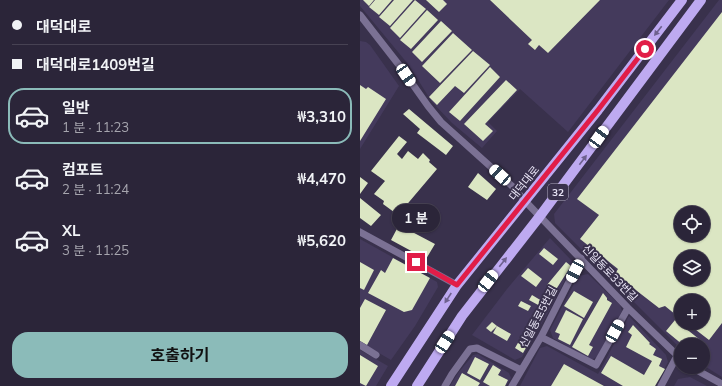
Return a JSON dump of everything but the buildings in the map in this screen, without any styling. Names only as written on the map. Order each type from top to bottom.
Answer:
[{"type":"main road","name":"대덕대로","points":[[391,386],[457,285],[598,110],[682,0]]},
{"type":"main road","name":"32","points":[[417,386],[462,316],[540,216],[701,0]]},
{"type":"street","name":"신일동로33번길","points":[[360,16],[399,64],[441,122],[512,186],[628,308],[674,353]]},
{"type":"street","points":[[360,232],[457,285]]},
{"type":"street","name":"신일동로5번길","points":[[512,386],[541,337],[581,258]]},
{"type":"street","points":[[541,337],[596,366],[628,308]]},
{"type":"street","points":[[360,346],[376,355]]},
{"type":"street","points":[[445,386],[470,349],[477,348],[521,370]]},
{"type":"street","points":[[661,386],[674,366]]},
{"type":"street","points":[[704,374],[722,384]]},
{"type":"shaded area","points":[[360,0],[669,0],[568,132],[520,89],[488,122],[497,131],[482,148],[452,123],[432,102],[408,64],[360,6]]},
{"type":"shaded area","points":[[719,0],[722,0],[722,377],[710,369],[710,338],[674,338],[674,342],[555,223],[554,214]]},
{"type":"shaded area","points":[[360,41],[366,42],[370,45],[399,86],[360,149]]},
{"type":"shaded area","points":[[550,238],[572,261],[573,265],[549,311],[522,357],[515,360],[472,335],[507,289]]},
{"type":"shaded area","points":[[360,239],[437,282],[438,287],[415,326],[391,360],[360,342]]},
{"type":"shaded area","points":[[588,274],[620,305],[622,311],[597,357],[591,360],[553,338],[550,330],[578,276]]},
{"type":"shaded area","points":[[629,316],[666,355],[668,362],[655,386],[520,386],[540,348],[547,346],[598,374]]},
{"type":"shaded area","points":[[360,350],[388,366],[376,386],[360,386]]},
{"type":"shaded area","points":[[478,354],[509,373],[511,378],[506,386],[450,386],[458,373],[473,355]]},
{"type":"shaded area","points":[[690,377],[707,386],[674,386],[678,379]]},
{"type":"route","points":[[416,262],[457,285],[598,110],[645,49]]}]
